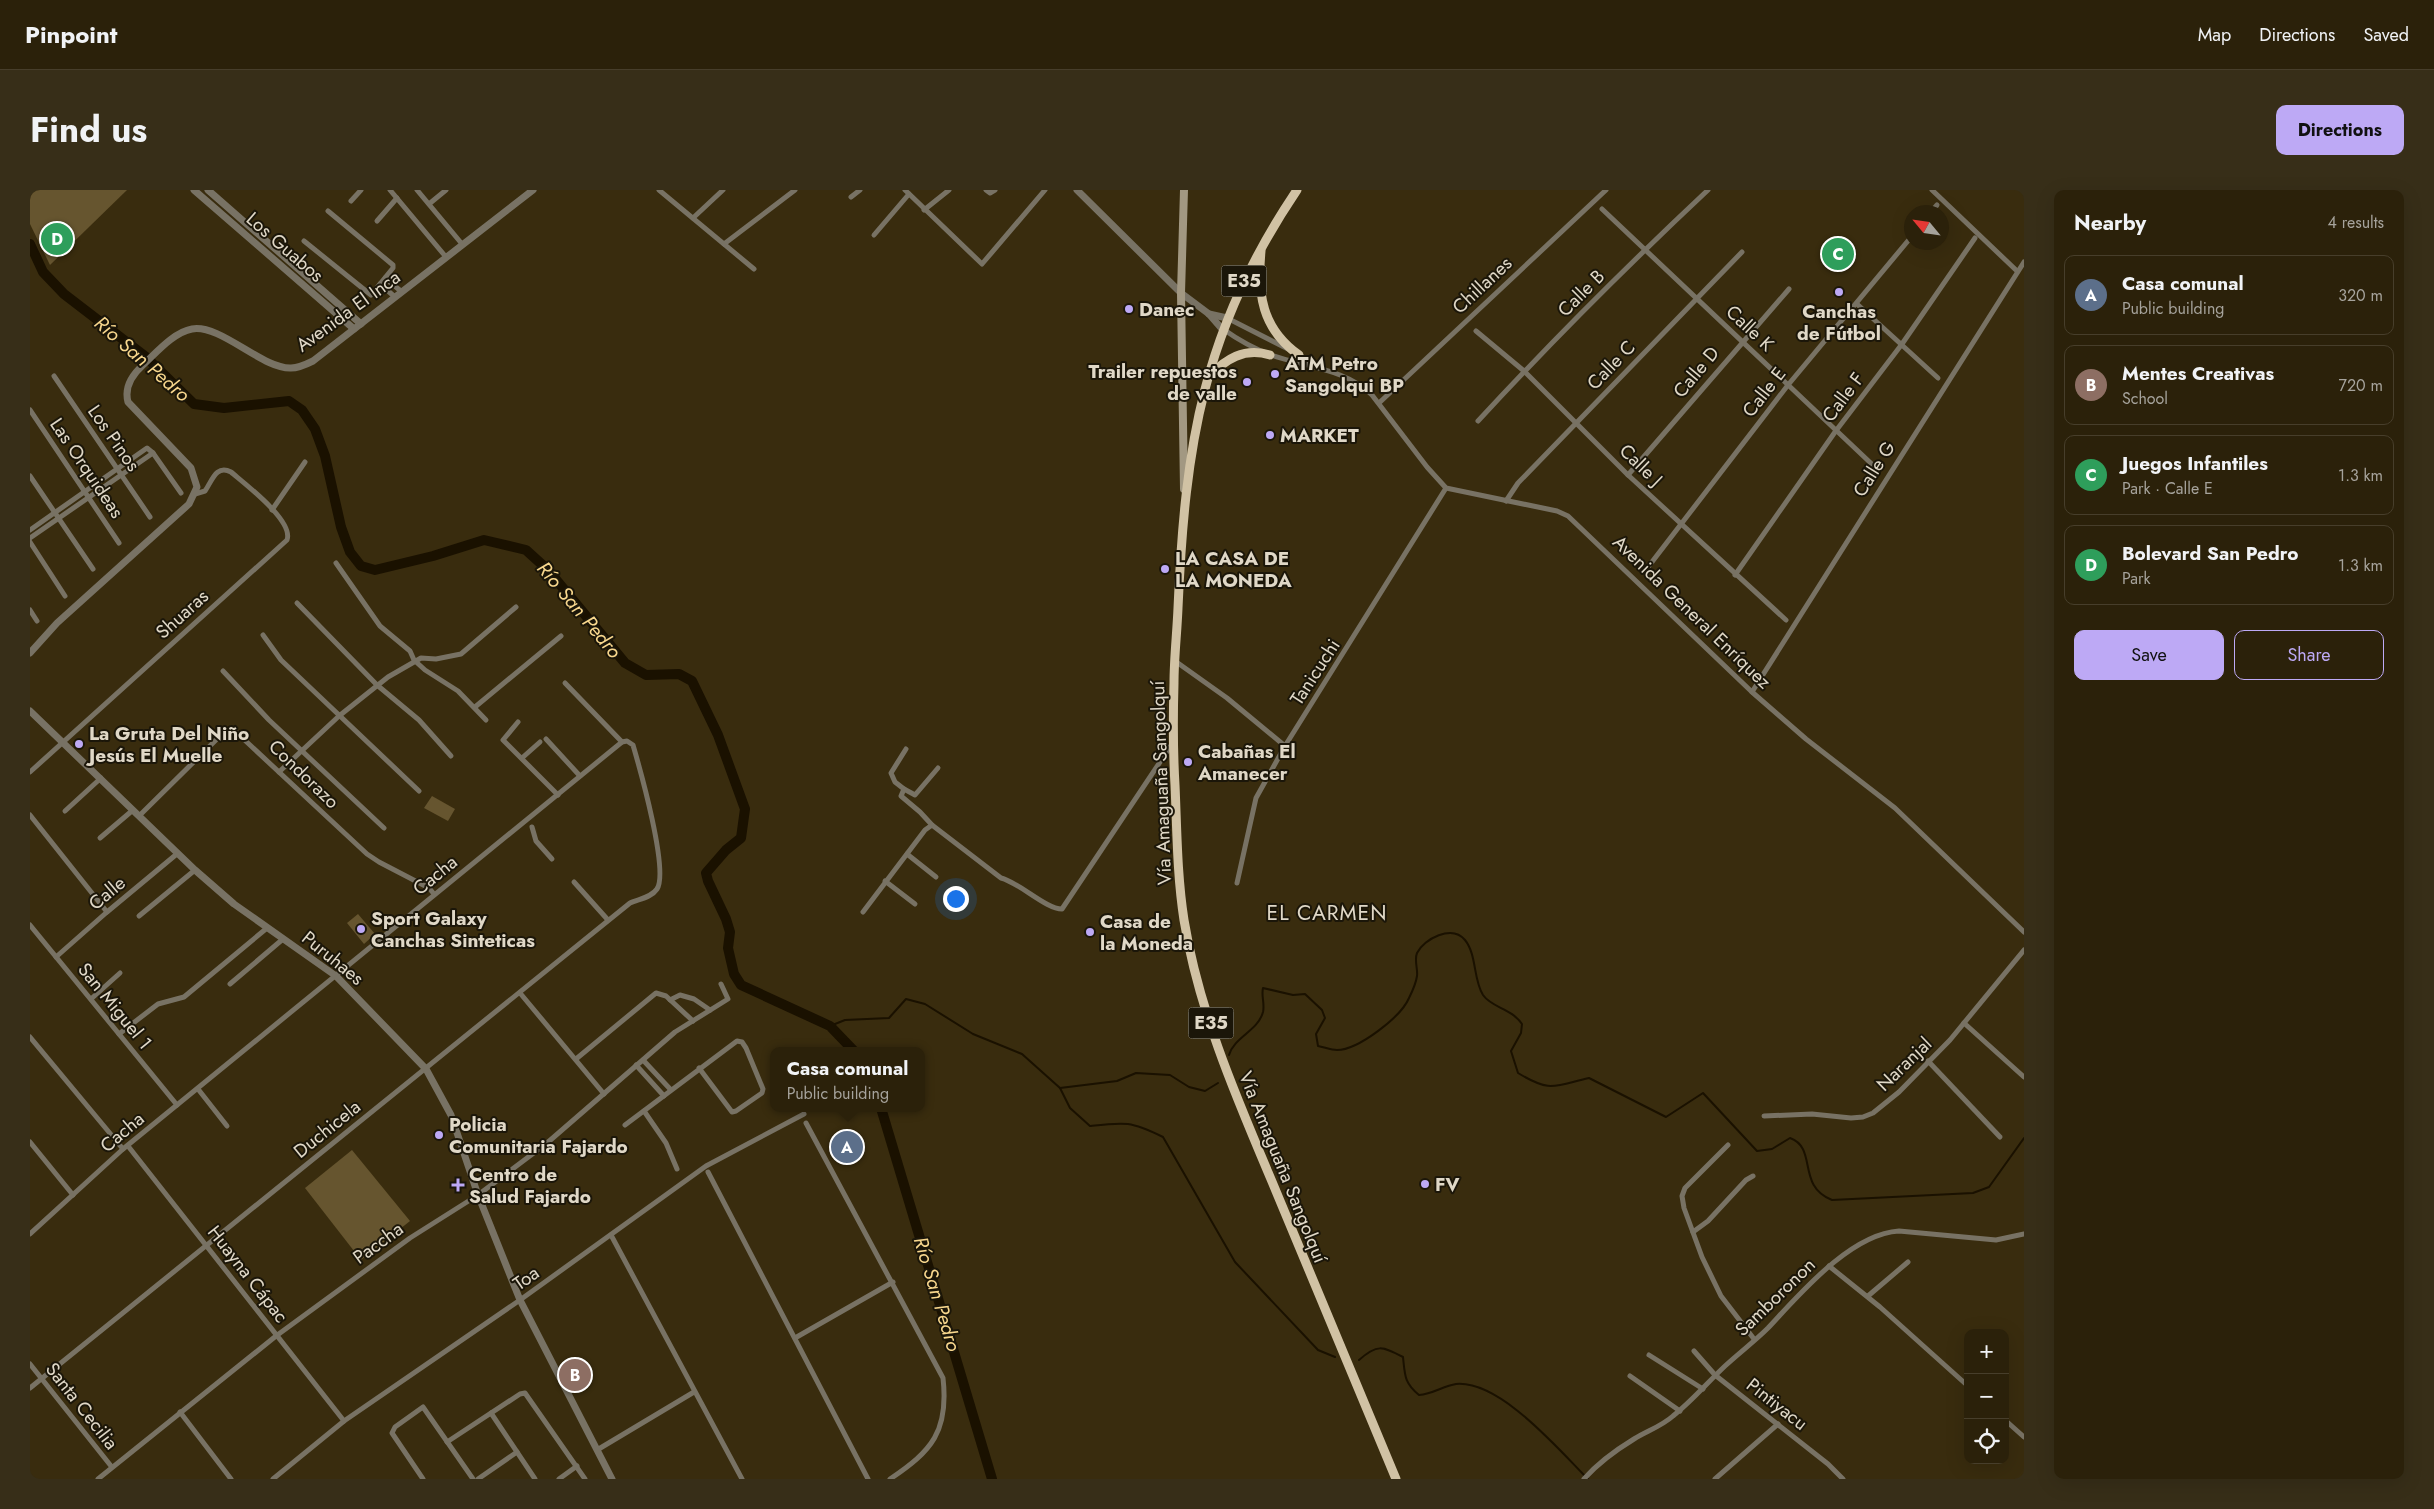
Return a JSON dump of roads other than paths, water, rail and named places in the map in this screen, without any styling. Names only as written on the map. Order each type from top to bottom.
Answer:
[{"type":"highway","name":"E35","points":[[1206,378],[1227,318],[1262,247],[1297,190]]},
{"type":"highway","points":[[1262,247],[1259,274],[1264,307],[1280,339],[1299,355]]},
{"type":"highway","points":[[1206,378],[1232,356],[1246,353],[1270,355]]},
{"type":"highway","name":"Vía Amaguaña Sangolquí","points":[[1206,378],[1192,445],[1184,504],[1175,661],[1175,831],[1184,924],[1218,1047],[1309,1273],[1396,1479]]},
{"type":"main road","points":[[1184,190],[1181,293],[1184,504]]},
{"type":"street","name":"Los Guabos","points":[[194,190],[358,326]]},
{"type":"street","name":"Los Guabos","points":[[208,190],[358,326]]},
{"type":"street","points":[[352,201],[360,190]]},
{"type":"street","points":[[390,190],[446,257]]},
{"type":"street","points":[[417,190],[462,244]]},
{"type":"street","points":[[429,204],[446,190]]},
{"type":"street","name":"Avenida El Inca","points":[[195,494],[197,487],[191,468],[128,402],[131,379],[143,364],[170,341],[187,330],[205,330],[279,366],[291,368],[313,361],[532,190]]},
{"type":"street","points":[[659,190],[754,269]]},
{"type":"street","points":[[693,218],[723,190]]},
{"type":"street","points":[[724,244],[795,190]]},
{"type":"street","points":[[852,197],[860,190]]},
{"type":"street","points":[[924,210],[949,190]]},
{"type":"street","points":[[986,190],[990,193],[994,191]]},
{"type":"street","points":[[874,235],[907,192],[982,264],[1045,190]]},
{"type":"street","points":[[1077,190],[1181,293],[1209,314],[1222,329],[1270,355],[1318,368],[1361,385],[1379,403],[1427,467],[1446,488]]},
{"type":"street","name":"Chillanes","points":[[1379,403],[1606,190]]},
{"type":"street","name":"Calle B","points":[[1478,421],[1524,371],[1646,248],[1708,190]]},
{"type":"street","points":[[1932,190],[2017,270]]},
{"type":"street","points":[[377,221],[397,198]]},
{"type":"street","name":"Calle K","points":[[1602,209],[1646,248],[1835,432],[1877,469]]},
{"type":"street","points":[[304,241],[370,294],[393,268],[393,265],[328,211]]},
{"type":"street","name":"Calle F","points":[[1735,575],[1835,432],[1902,344],[1975,238]]},
{"type":"street","name":"Calle E","points":[[1645,571],[1788,385],[1904,246]]},
{"type":"street","name":"Calle C","points":[[1506,501],[1518,483],[1742,252]]},
{"type":"street","name":"Calle G","points":[[1752,692],[2017,270],[2024,262]]},
{"type":"street","points":[[385,278],[402,292]]},
{"type":"street","points":[[380,284],[395,297]]},
{"type":"street","name":"Calle D","points":[[1628,475],[1742,341],[1789,289]]},
{"type":"street","points":[[1857,304],[1938,378]]},
{"type":"street","points":[[1209,314],[1227,318],[1299,355],[1318,368]]},
{"type":"street","name":"Calle J","points":[[1476,330],[1524,371],[1628,475],[1786,620]]},
{"type":"street","name":"Los Pinos","points":[[54,376],[150,517]]},
{"type":"street","name":"Las Orquideas","points":[[30,410],[119,543]]},
{"type":"street","points":[[30,530],[57,515],[119,472],[153,453],[181,493]]},
{"type":"street","points":[[272,510],[305,462]]},
{"type":"street","name":"Shuaras","points":[[30,772],[284,544],[288,537],[287,529],[272,510],[226,469],[218,471],[205,491],[195,494]]},
{"type":"street","points":[[30,476],[93,569]]},
{"type":"street","name":"Avenida General Enríquez","points":[[1446,488],[1557,511],[1568,516],[1752,692],[1806,739],[1895,808],[2024,932]]},
{"type":"street","name":"Tanicuchi","points":[[1237,883],[1254,805],[1285,746],[1446,488]]},
{"type":"street","points":[[30,653],[57,623],[189,504],[195,494]]},
{"type":"street","points":[[30,538],[57,515]]},
{"type":"street","points":[[30,542],[65,596]]},
{"type":"street","points":[[336,563],[380,626],[410,651],[414,660],[425,670],[458,692],[486,720]]},
{"type":"street","points":[[298,603],[377,685],[419,720],[451,756]]},
{"type":"street","points":[[279,772],[339,716],[377,685],[414,660],[421,658],[452,658],[461,654],[516,607]]},
{"type":"street","points":[[30,610],[37,621]]},
{"type":"street","points":[[262,635],[281,660],[419,791]]},
{"type":"street","points":[[475,707],[561,636]]},
{"type":"street","points":[[1175,661],[1227,698],[1285,746]]},
{"type":"street","points":[[223,671],[269,720],[384,828]]},
{"type":"street","points":[[565,683],[622,742]]},
{"type":"street","name":"Puruhaes","points":[[30,710],[195,870],[234,904],[336,976],[426,1068],[451,1115],[478,1195],[520,1300],[612,1479]]},
{"type":"street","points":[[518,722],[503,740],[558,795]]},
{"type":"street","name":"Condorazo","points":[[139,816],[226,732],[241,734],[372,858],[430,888],[434,894]]},
{"type":"street","points":[[546,738],[580,776]]},
{"type":"street","name":"Duchicela","points":[[30,1388],[608,920],[630,903],[652,894],[660,881],[659,854],[633,745],[627,741],[622,742]]},
{"type":"street","points":[[522,758],[540,742]]},
{"type":"street","name":"Cacha","points":[[30,1234],[177,1105],[434,894],[530,824],[558,795],[622,742]]},
{"type":"street","points":[[904,790],[901,796],[932,825],[1001,878],[1014,881],[1053,907],[1062,909],[1174,742]]},
{"type":"street","points":[[906,749],[891,774],[895,782],[904,790],[915,795],[938,768]]},
{"type":"street","points":[[64,811],[100,778]]},
{"type":"street","points":[[100,838],[133,810]]},
{"type":"street","points":[[30,816],[107,912]]},
{"type":"street","points":[[530,824],[536,841],[552,858]]},
{"type":"street","points":[[863,912],[925,830],[932,825]]},
{"type":"street","name":"Calle","points":[[56,957],[178,854]]},
{"type":"street","points":[[906,854],[936,877]]},
{"type":"street","points":[[139,916],[195,870]]},
{"type":"street","points":[[885,881],[915,904]]},
{"type":"street","points":[[574,882],[608,920]]},
{"type":"street","name":"San Miguel 1","points":[[30,925],[177,1105]]},
{"type":"street","points":[[119,1034],[158,1004],[184,997],[267,928]]},
{"type":"street","points":[[230,984],[284,939]]},
{"type":"street","name":"Naranjal","points":[[1764,1116],[1812,1114],[1864,1118],[1873,1113],[1900,1092],[1950,1040],[2024,950]]},
{"type":"street","points":[[90,999],[120,973]]},
{"type":"street","name":"Paccha","points":[[98,1479],[111,1466],[276,1336],[410,1238],[478,1195],[547,1143],[675,1032],[728,999],[720,984]]},
{"type":"street","points":[[520,993],[604,1094]]},
{"type":"street","points":[[576,1059],[656,993],[670,1000],[693,1021]]},
{"type":"street","points":[[670,1000],[680,995],[694,999],[710,1010]]},
{"type":"street","points":[[1964,1023],[2024,1077]]},
{"type":"street","name":"Huayna Cápac","points":[[30,1037],[126,1148],[344,1421]]},
{"type":"street","points":[[625,1126],[699,1068],[735,1041],[740,1041],[746,1048],[763,1089],[762,1093],[732,1112],[699,1068]]},
{"type":"street","points":[[643,1060],[671,1090]]},
{"type":"street","points":[[1928,1061],[2000,1137]]},
{"type":"street","points":[[636,1065],[664,1096]]},
{"type":"street","points":[[198,1089],[227,1126]]},
{"type":"street","points":[[644,1111],[666,1143],[677,1168]]},
{"type":"street","name":"Toa","points":[[273,1479],[344,1421],[611,1236],[706,1166],[804,1114]]},
{"type":"street","points":[[806,1122],[943,1378],[945,1398],[938,1433],[921,1458],[890,1479]]},
{"type":"street","points":[[30,1142],[73,1195]]},
{"type":"street","points":[[1728,1145],[1685,1188],[1682,1196],[1684,1208],[1693,1232],[1721,1296],[1754,1339]]},
{"type":"street","points":[[708,1172],[868,1479]]},
{"type":"street","points":[[1693,1232],[1708,1221],[1746,1180],[1753,1176]]},
{"type":"street","name":"Samboronon","points":[[1584,1479],[1593,1468],[1680,1411],[1754,1339],[1766,1330],[1797,1295],[1829,1266],[1867,1240],[1885,1232],[1899,1231],[1996,1240],[2024,1234]]},
{"type":"street","points":[[611,1236],[742,1479]]},
{"type":"street","points":[[1868,1296],[1908,1262]]},
{"type":"street","points":[[1829,1266],[1868,1296],[1964,1382]]},
{"type":"street","points":[[795,1338],[893,1282]]},
{"type":"street","name":"Pintiyacu","points":[[1694,1351],[1716,1376],[1828,1464],[1843,1479]]},
{"type":"street","points":[[1649,1355],[1703,1389]]},
{"type":"street","name":"Santa Cecilia","points":[[30,1364],[111,1466]]},
{"type":"street","points":[[1630,1376],[1680,1411]]},
{"type":"street","points":[[597,1450],[694,1392]]},
{"type":"street","points":[[447,1442],[520,1394],[525,1393],[584,1477],[577,1479]]},
{"type":"street","points":[[424,1479],[394,1436],[393,1429],[423,1407],[473,1479]]},
{"type":"street","points":[[180,1412],[231,1479]]},
{"type":"street","points":[[491,1413],[534,1479]]},
{"type":"street","points":[[1715,1479],[1778,1424]]},
{"type":"street","points":[[2009,1424],[2024,1437]]},
{"type":"street","points":[[478,1479],[517,1452]]},
{"type":"street","points":[[559,1479],[577,1466]]},
{"type":"waterway","name":"Río San Pedro","points":[[30,244],[43,272],[64,294],[146,357],[194,404],[224,408],[289,401],[302,410],[315,429],[325,456],[341,527],[350,552],[361,566],[375,570],[433,556],[484,540],[526,550],[548,570],[625,663],[646,675],[679,674],[692,681],[718,735],[745,809],[741,838],[726,850],[706,873],[730,932],[728,948],[734,974],[741,985],[830,1026],[850,1047]]},
{"type":"waterway","points":[[1229,1055],[1236,1043],[1260,1019],[1263,1012],[1263,988],[1293,995],[1305,994],[1322,1010],[1325,1018],[1316,1034],[1318,1046],[1337,1050],[1356,1045],[1388,1023],[1404,1006],[1416,982],[1416,956],[1421,948],[1439,935],[1453,933],[1459,935],[1469,946],[1483,995],[1491,1003],[1513,1015],[1522,1024],[1521,1033],[1511,1051],[1518,1073],[1538,1083],[1553,1086],[1589,1078],[1666,1117],[1703,1093],[1757,1151],[1772,1149],[1790,1138],[1798,1143],[1806,1158],[1814,1186],[1821,1194],[1832,1200],[1973,1193],[1989,1187],[2024,1138]]},
{"type":"waterway","points":[[830,1026],[845,1020],[889,1018],[906,999],[925,1004],[973,1034],[1022,1054],[1060,1088],[1070,1108],[1090,1126],[1112,1124],[1135,1125],[1163,1137],[1235,1262],[1318,1350],[1335,1357]]},
{"type":"waterway","points":[[1060,1088],[1117,1081],[1136,1073],[1170,1075],[1189,1087],[1205,1091],[1218,1083]]},
{"type":"waterway","name":"Río San Pedro","points":[[882,1112],[992,1479]]},
{"type":"waterway","points":[[1359,1360],[1371,1351],[1380,1348],[1403,1357],[1405,1374],[1410,1387],[1419,1395],[1456,1384],[1473,1386],[1491,1393],[1528,1419],[1588,1479]]},
{"type":"place","name":"Bolevard San Pedro","points":[[57,239]]},
{"type":"place","name":"Juegos Infantiles","points":[[1838,254]]},
{"type":"place","name":"Canchas de Fútbol","points":[[1839,292]]},
{"type":"place","name":"Danec","points":[[1129,309]]},
{"type":"place","name":"ATM Petro Sangolqui BP","points":[[1275,374]]},
{"type":"place","name":"Trailer repuestos de valle","points":[[1247,382]]},
{"type":"place","name":"MARKET","points":[[1270,435]]},
{"type":"place","name":"LA CASA DE LA MONEDA","points":[[1165,569]]},
{"type":"place","name":"La Gruta Del Niño Jesús El Muelle","points":[[79,744]]},
{"type":"place","name":"Cabañas El Amanecer","points":[[1188,762]]},
{"type":"place","name":"Sport Galaxy Canchas Sinteticas","points":[[361,929]]},
{"type":"place","name":"Casa de la Moneda","points":[[1090,932]]},
{"type":"place","name":"Policia Comunitaria Fajardo","points":[[439,1135]]},
{"type":"place","name":"Casa comunal","points":[[847,1147]]},
{"type":"place","name":"FV","points":[[1425,1184]]},
{"type":"place","name":"Centro de Salud Fajardo","points":[[458,1185]]},
{"type":"place","name":"Mentes Creativas","points":[[575,1375]]},
{"type":"district","name":"EL CARMEN","points":[[1327,913]]}]
